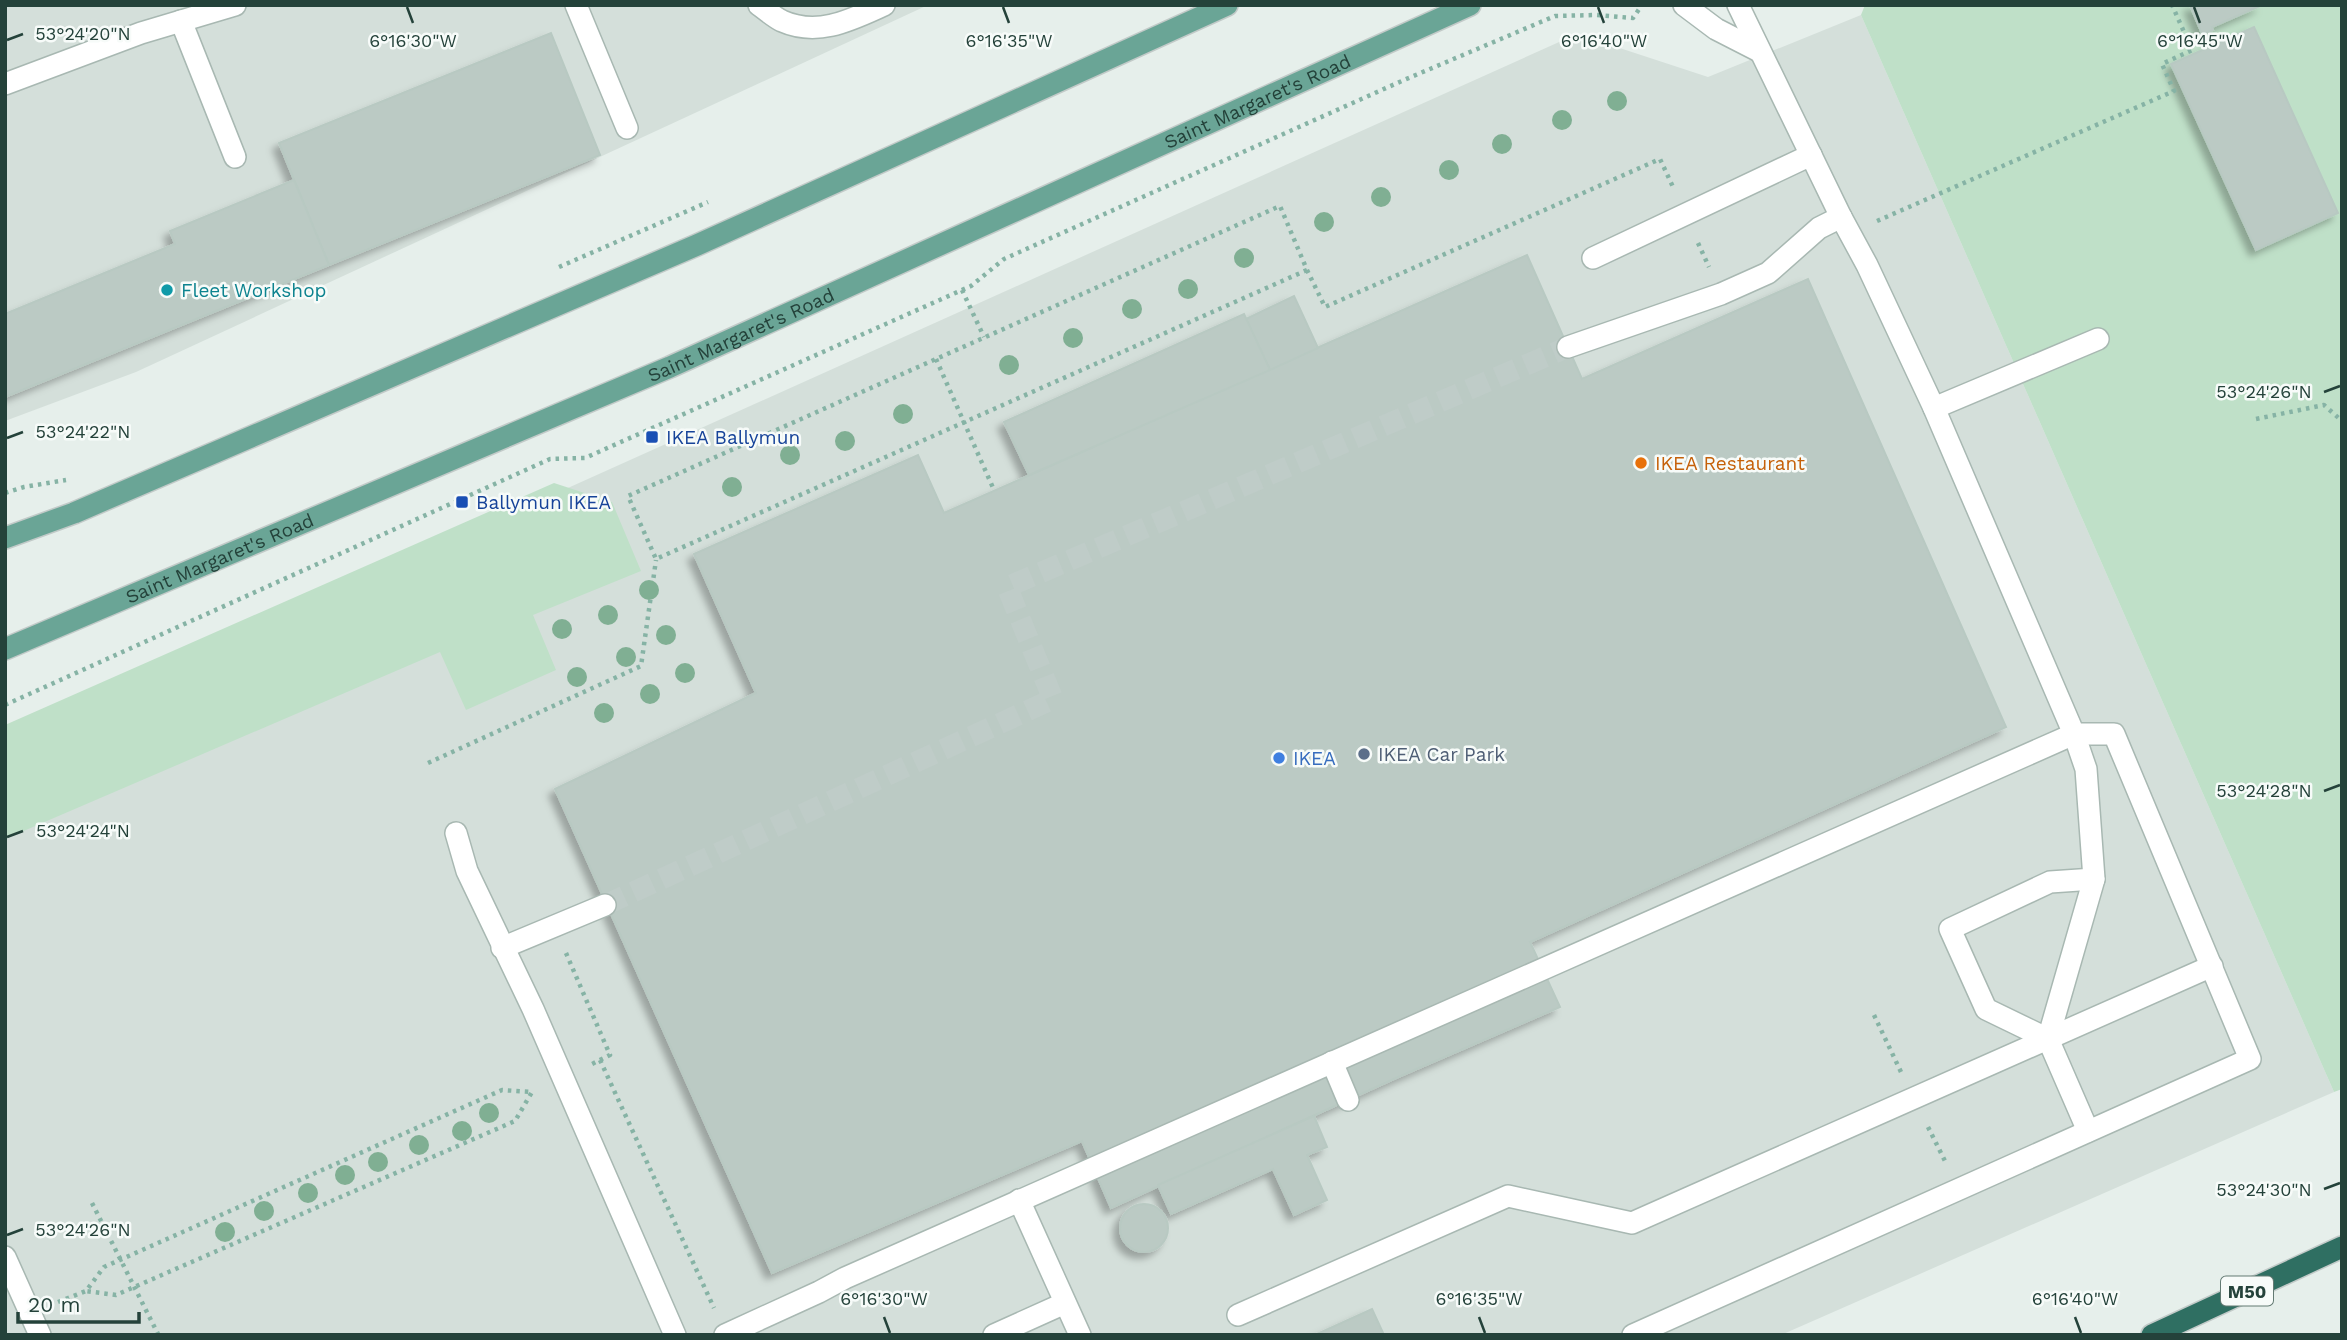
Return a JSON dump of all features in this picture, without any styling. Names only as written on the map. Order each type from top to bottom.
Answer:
[{"type":"highway","name":"M50","points":[[2152,1335],[2342,1247]]},
{"type":"main road","points":[[5,538],[74,513],[684,251],[1227,5]]},
{"type":"main road","name":"Saint Margaret's Road","points":[[5,649],[670,367],[1470,5]]},
{"type":"lane","points":[[5,84],[141,33],[235,5]]},
{"type":"lane","points":[[576,5],[627,128]]},
{"type":"lane","points":[[759,5],[781,21],[808,28],[830,27],[884,5]]},
{"type":"lane","points":[[1684,5],[1716,29],[1759,51]]},
{"type":"lane","points":[[1738,5],[1867,265],[1934,408],[2074,734],[2085,769],[2094,879],[2048,1039],[2088,1131]]},
{"type":"lane","points":[[181,21],[235,157]]},
{"type":"lane","points":[[1593,258],[1811,155]]},
{"type":"lane","points":[[1568,347],[1721,294],[1768,273],[1819,228],[1845,225]]},
{"type":"lane","points":[[1934,408],[2098,339]]},
{"type":"lane","points":[[725,1335],[1019,1200],[2074,734],[2114,734],[2250,1059],[1633,1335]]},
{"type":"lane","points":[[456,833],[467,871],[533,1009],[675,1335]]},
{"type":"lane","points":[[2048,1039],[1986,1009],[1950,929],[2050,882],[2094,879]]},
{"type":"lane","points":[[502,948],[606,905]]},
{"type":"lane","points":[[1238,1315],[1508,1196],[1632,1223],[2212,967]]},
{"type":"lane","points":[[1332,1062],[1348,1100]]},
{"type":"lane","points":[[1019,1200],[1080,1335]]},
{"type":"lane","points":[[5,1257],[40,1335]]},
{"type":"lane","points":[[994,1335],[1065,1303]]},
{"type":"path","points":[[5,705],[550,460],[585,458],[971,286],[1004,259],[1404,80],[1555,16],[1633,18],[1642,5]]},
{"type":"path","points":[[1845,225],[2174,91],[2162,64],[2192,50],[2172,5]]},
{"type":"path","points":[[428,764],[641,666],[656,559],[628,496],[1280,206],[1325,307],[1660,159],[1721,294]]},
{"type":"path","points":[[556,268],[720,197]]},
{"type":"path","points":[[656,559],[1307,270]]},
{"type":"path","points":[[962,290],[984,337]]},
{"type":"path","points":[[936,359],[994,490]]},
{"type":"path","points":[[2256,419],[2324,405],[2342,421]]},
{"type":"path","points":[[5,494],[24,487],[76,478]]},
{"type":"path","points":[[86,1291],[104,1267],[502,1090],[532,1092],[610,1055],[555,926]]},
{"type":"path","points":[[600,1060],[725,1335]]},
{"type":"path","points":[[31,1314],[86,1291],[116,1295],[515,1121],[532,1092]]},
{"type":"path","points":[[92,1203],[158,1334]]},
{"type":"shaded area","points":[[5,5],[928,5],[136,372],[5,421]]},
{"type":"shaded area","points":[[1861,15],[2334,1092],[1781,1335],[5,1335],[5,739],[1577,34],[1708,77]]},
{"type":"green space","points":[[1865,5],[2342,5],[2342,1089],[2334,1092],[1861,15]]},
{"type":"green space","points":[[554,483],[612,502],[641,571],[533,615],[556,670],[466,710],[440,652],[5,839],[5,725]]},
{"type":"building","points":[[2190,5],[2262,5],[2202,34]]},
{"type":"building","points":[[2254,27],[2338,213],[2256,250],[2171,64]]},
{"type":"building","points":[[551,33],[600,155],[329,265],[279,143]]},
{"type":"building","name":"Fleet Workshop","points":[[294,180],[329,265],[5,397],[5,314],[175,244],[170,231]]},
{"type":"building","name":"IKEA Car Park","points":[[1527,255],[1582,379],[1808,279],[2006,727],[1530,942],[1560,1007],[1396,1078],[1111,1208],[1082,1141],[772,1273],[555,789],[756,693],[694,554],[918,455],[944,513]]},
{"type":"building","points":[[1294,296],[1318,348],[1270,370],[1246,319]]},
{"type":"building","points":[[1244,314],[1270,370],[1029,475],[1004,422]]},
{"type":"building","points":[[1314,1116],[1327,1147],[1307,1155],[1327,1200],[1294,1215],[1273,1169],[1171,1214],[1158,1185]]},
{"type":"building","points":[[1144,1204],[1153,1205],[1161,1211],[1167,1219],[1167,1237],[1161,1245],[1153,1251],[1144,1252],[1135,1251],[1127,1245],[1121,1237],[1120,1228],[1121,1219],[1127,1211],[1135,1205]]},
{"type":"building","points":[[1372,1309],[1384,1335],[1315,1335]]},
{"type":"tunnel","points":[[605,905],[1053,699],[1007,587],[1568,347]]},
{"type":"place","name":"Fleet Workshop","points":[[167,290]]},
{"type":"place","name":"IKEA Ballymun","points":[[652,437]]},
{"type":"place","name":"IKEA Restaurant","points":[[1641,463]]},
{"type":"place","name":"Ballymun IKEA","points":[[462,502]]},
{"type":"place","name":"IKEA Car Park","points":[[1364,754]]},
{"type":"place","name":"IKEA","points":[[1279,758]]}]
